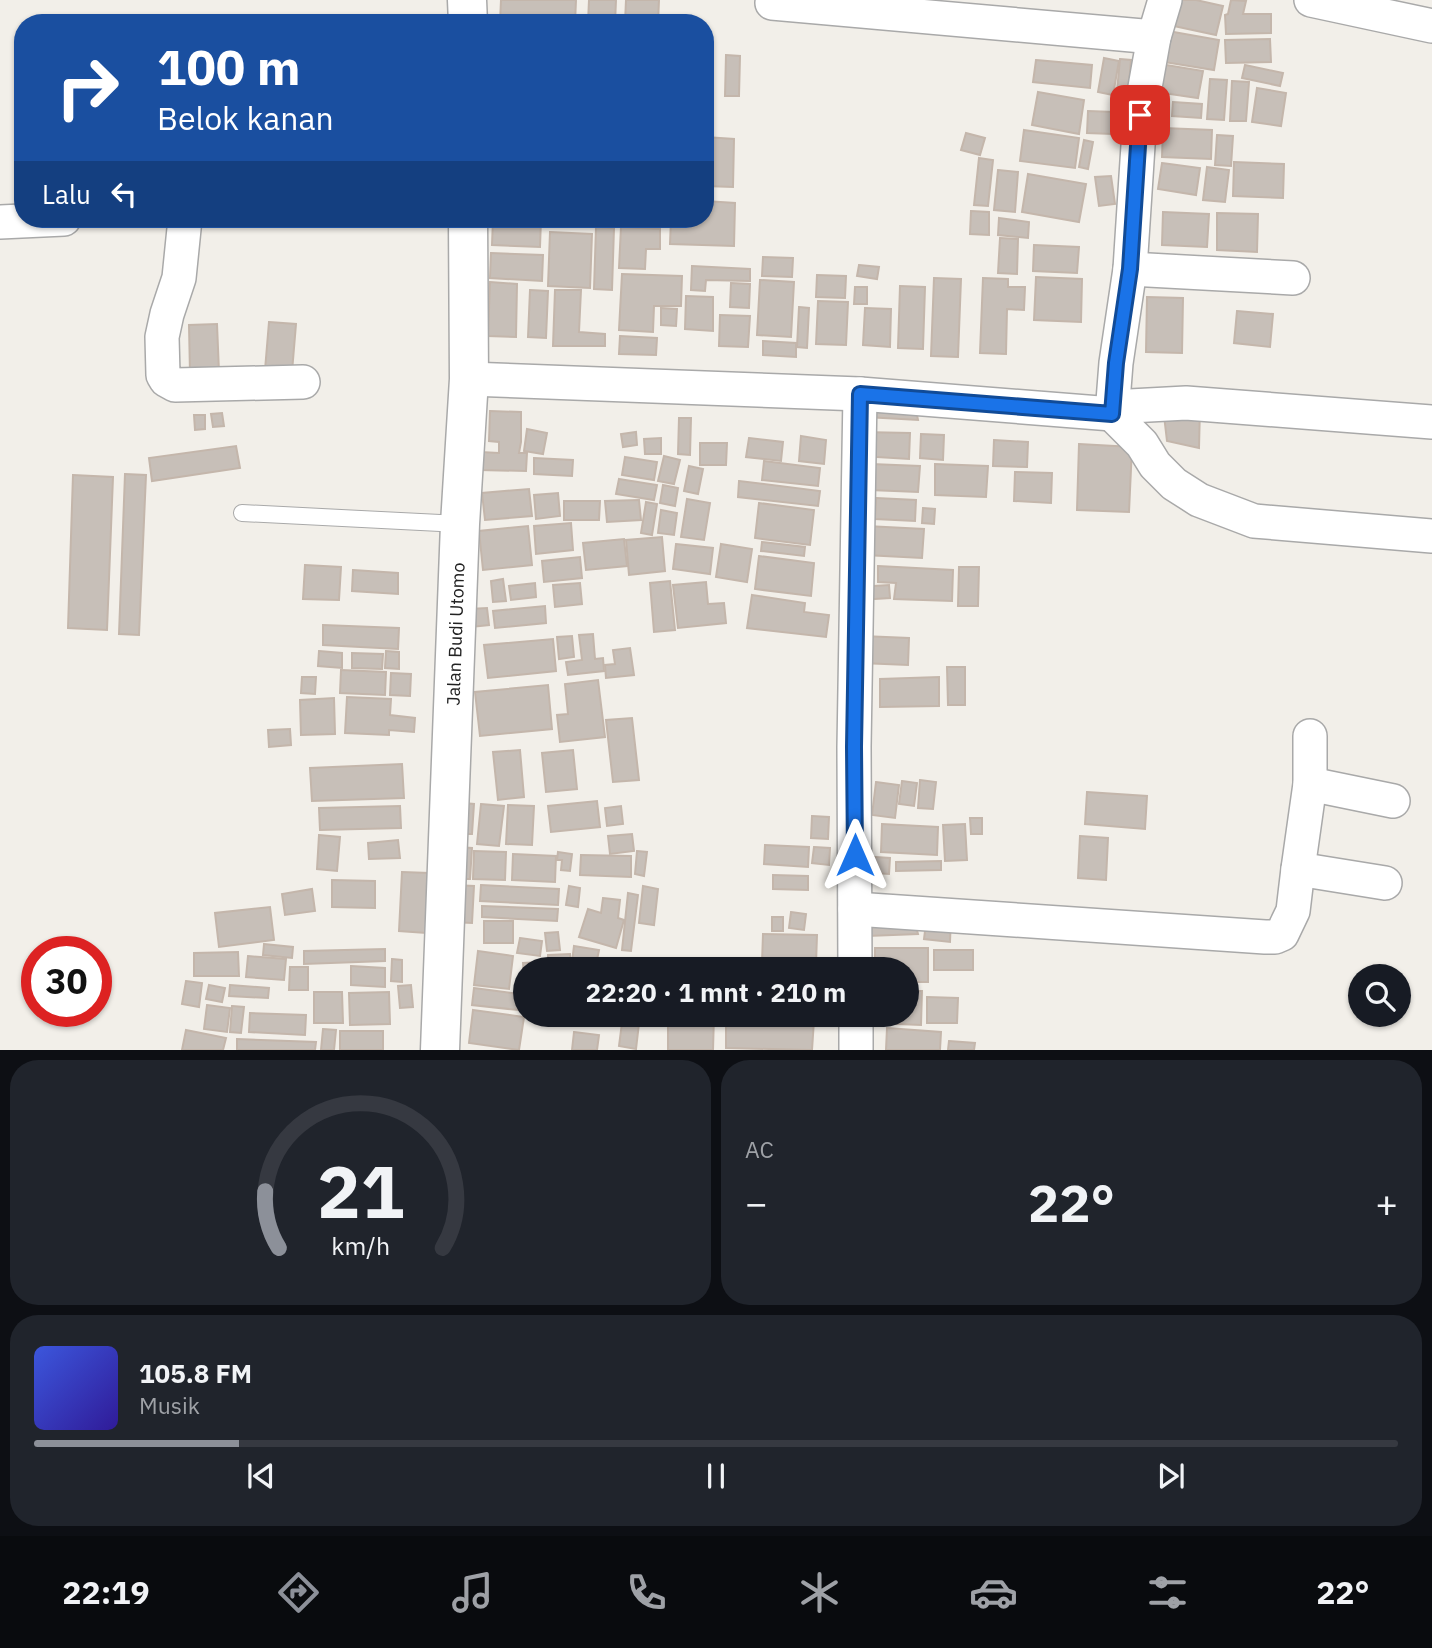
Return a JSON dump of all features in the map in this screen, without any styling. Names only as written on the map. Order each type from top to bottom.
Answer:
[{"type":"street","points":[[1165,0],[1154,37],[1140,115],[1130,269],[1116,363],[1112,414],[1142,444],[1155,465],[1174,484],[1199,500],[1254,521],[1432,536]]},
{"type":"street","points":[[1311,0],[1432,26]]},
{"type":"street","points":[[772,3],[1154,37]]},
{"type":"street","points":[[184,228],[179,278],[162,337],[162,368],[166,380],[175,385],[303,382]]},
{"type":"street","name":"Jalan Budi Utomo","points":[[440,1049],[460,524],[469,379],[468,228]]},
{"type":"street","points":[[1130,269],[1293,278]]},
{"type":"street","points":[[469,379],[860,394],[1112,414],[1130,406],[1186,403],[1432,422]]},
{"type":"street","points":[[855,957],[854,747],[860,394]]},
{"type":"street","points":[[855,909],[1275,937],[1282,934],[1293,911],[1310,784],[1310,736]]},
{"type":"street","points":[[1310,784],[1393,801]]},
{"type":"street","points":[[1298,869],[1385,883]]},
{"type":"street","points":[[856,1027],[856,1049]]},
{"type":"lane","points":[[242,513],[460,524]]},
{"type":"building","points":[[501,0],[576,0],[575,14],[500,14]]},
{"type":"building","points":[[589,0],[616,0],[615,14],[588,14]]},
{"type":"building","points":[[626,0],[659,0],[658,14],[625,14]]},
{"type":"building","points":[[1174,0],[1196,0],[1223,6],[1216,35],[1169,25]]},
{"type":"building","points":[[1231,0],[1246,1],[1243,14],[1271,14],[1271,33],[1226,34],[1225,15],[1228,14]]},
{"type":"building","points":[[1168,31],[1219,40],[1214,70],[1164,62]]},
{"type":"building","points":[[1270,39],[1271,62],[1226,63],[1225,40]]},
{"type":"building","points":[[726,55],[740,56],[739,96],[725,96]]},
{"type":"building","points":[[1104,58],[1119,61],[1113,95],[1098,92]]},
{"type":"building","points":[[1120,59],[1131,60],[1128,93],[1117,91]]},
{"type":"building","points":[[1036,60],[1092,65],[1090,88],[1033,82]]},
{"type":"building","points":[[1160,64],[1203,71],[1198,98],[1156,92]]},
{"type":"building","points":[[1245,65],[1283,73],[1280,86],[1242,78]]},
{"type":"building","points":[[1210,79],[1227,80],[1224,120],[1207,119]]},
{"type":"building","points":[[1232,81],[1249,82],[1246,121],[1230,121]]},
{"type":"building","points":[[1257,88],[1286,93],[1281,126],[1252,122]]},
{"type":"building","points":[[1038,92],[1084,100],[1079,134],[1032,125]]},
{"type":"building","points":[[1173,102],[1202,104],[1201,118],[1172,116]]},
{"type":"building","points":[[1088,111],[1114,112],[1113,134],[1087,133]]},
{"type":"building","points":[[1163,128],[1212,130],[1211,159],[1162,157]]},
{"type":"building","points":[[1024,130],[1079,138],[1075,168],[1020,161]]},
{"type":"building","points":[[966,133],[985,138],[980,155],[961,150]]},
{"type":"building","points":[[1217,135],[1233,136],[1231,166],[1215,165]]},
{"type":"building","points":[[714,138],[734,139],[733,187],[714,186]]},
{"type":"building","points":[[1084,140],[1093,142],[1088,169],[1079,167]]},
{"type":"building","points":[[979,158],[993,160],[988,206],[974,205]]},
{"type":"building","points":[[1234,162],[1284,164],[1283,198],[1233,196]]},
{"type":"building","points":[[1162,163],[1200,168],[1196,195],[1158,189]]},
{"type":"building","points":[[1207,167],[1229,170],[1225,202],[1203,200]]},
{"type":"building","points":[[998,170],[1018,172],[1015,212],[994,210]]},
{"type":"building","points":[[1028,174],[1086,184],[1079,222],[1022,212]]},
{"type":"building","points":[[1111,176],[1115,204],[1099,206],[1095,177]]},
{"type":"building","points":[[714,202],[735,203],[734,246],[670,244],[671,228],[714,228]]},
{"type":"building","points":[[971,211],[989,212],[989,235],[970,234]]},
{"type":"building","points":[[1163,212],[1209,214],[1207,247],[1162,245]]},
{"type":"building","points":[[1217,213],[1258,214],[1257,252],[1217,250]]},
{"type":"building","points":[[999,218],[1029,222],[1028,238],[998,235]]},
{"type":"building","points":[[493,228],[541,228],[540,247],[492,245]]},
{"type":"building","points":[[596,228],[614,228],[612,290],[594,289]]},
{"type":"building","points":[[621,228],[660,229],[660,249],[646,249],[645,269],[619,268]]},
{"type":"building","points":[[550,232],[592,234],[590,288],[548,286]]},
{"type":"building","points":[[1000,238],[1018,239],[1017,274],[998,273]]},
{"type":"building","points":[[1034,245],[1079,247],[1077,273],[1033,271]]},
{"type":"building","points":[[491,253],[543,255],[542,281],[490,278]]},
{"type":"building","points":[[763,257],[793,258],[792,277],[762,276]]},
{"type":"building","points":[[859,265],[879,267],[877,279],[857,276]]},
{"type":"building","points":[[692,266],[750,269],[750,281],[706,280],[705,291],[691,290]]},
{"type":"building","points":[[622,274],[682,276],[681,306],[654,306],[653,332],[619,330]]},
{"type":"building","points":[[817,275],[846,276],[845,298],[816,297]]},
{"type":"building","points":[[1036,277],[1082,279],[1081,322],[1034,320]]},
{"type":"building","points":[[934,278],[961,279],[958,357],[931,356]]},
{"type":"building","points":[[983,278],[1008,279],[1008,287],[1025,287],[1024,310],[1007,309],[1006,354],[980,353]]},
{"type":"building","points":[[760,280],[794,282],[791,337],[757,335]]},
{"type":"building","points":[[490,282],[517,284],[516,337],[488,336]]},
{"type":"building","points":[[731,283],[750,284],[749,308],[730,307]]},
{"type":"building","points":[[900,286],[925,287],[923,349],[898,348]]},
{"type":"building","points":[[855,287],[867,287],[867,304],[854,304]]},
{"type":"building","points":[[530,290],[548,291],[546,338],[528,337]]},
{"type":"building","points":[[555,290],[581,290],[579,332],[605,334],[605,346],[553,346]]},
{"type":"building","points":[[686,296],[713,297],[713,331],[685,329]]},
{"type":"building","points":[[1147,297],[1183,298],[1182,353],[1146,352]]},
{"type":"building","points":[[818,301],[848,302],[846,345],[816,344]]},
{"type":"building","points":[[799,307],[809,308],[807,348],[797,347]]},
{"type":"building","points":[[661,308],[677,309],[676,326],[661,325]]},
{"type":"building","points":[[865,308],[891,309],[890,347],[863,345]]},
{"type":"building","points":[[1237,311],[1273,314],[1270,347],[1234,343]]},
{"type":"building","points":[[720,315],[750,316],[748,347],[719,346]]},
{"type":"building","points":[[269,322],[296,324],[292,372],[265,370]]},
{"type":"building","points":[[217,324],[219,372],[190,373],[189,325]]},
{"type":"building","points":[[620,336],[657,338],[656,355],[619,354]]},
{"type":"building","points":[[763,341],[796,343],[796,357],[763,355]]},
{"type":"building","points":[[869,397],[914,400],[918,420],[866,417]]},
{"type":"building","points":[[1163,407],[1200,407],[1199,448],[1167,441]]},
{"type":"building","points":[[490,411],[521,412],[519,453],[527,453],[526,471],[480,470],[481,452],[499,453],[499,442],[489,441]]},
{"type":"building","points":[[222,413],[224,426],[213,427],[211,414]]},
{"type":"building","points":[[194,415],[205,415],[205,429],[195,430]]},
{"type":"building","points":[[679,418],[691,418],[690,455],[678,454]]},
{"type":"building","points":[[527,429],[547,433],[543,454],[524,451]]},
{"type":"building","points":[[636,432],[637,445],[623,447],[621,434]]},
{"type":"building","points":[[862,432],[910,433],[909,459],[861,456]]},
{"type":"building","points":[[921,434],[944,435],[943,460],[920,458]]},
{"type":"building","points":[[801,436],[826,440],[824,464],[799,461]]},
{"type":"building","points":[[661,438],[661,454],[645,454],[644,439]]},
{"type":"building","points":[[749,438],[783,442],[781,461],[746,457]]},
{"type":"building","points":[[994,440],[1028,442],[1027,467],[993,466]]},
{"type":"building","points":[[700,443],[727,443],[726,465],[700,465]]},
{"type":"building","points":[[1079,444],[1132,447],[1129,512],[1077,510]]},
{"type":"building","points":[[236,446],[240,468],[152,481],[149,458]]},
{"type":"building","points":[[664,456],[680,460],[674,484],[658,481]]},
{"type":"building","points":[[625,457],[657,462],[654,480],[622,475]]},
{"type":"building","points":[[534,458],[573,460],[572,476],[534,474]]},
{"type":"building","points":[[764,461],[820,468],[818,486],[762,480]]},
{"type":"building","points":[[871,464],[920,466],[918,492],[870,490]]},
{"type":"building","points":[[935,464],[988,466],[986,497],[935,495]]},
{"type":"building","points":[[689,466],[703,469],[698,494],[684,491]]},
{"type":"building","points":[[1015,472],[1052,473],[1051,503],[1014,501]]},
{"type":"building","points":[[125,474],[146,475],[139,635],[119,634]]},
{"type":"building","points":[[73,475],[113,477],[107,630],[68,628]]},
{"type":"building","points":[[619,479],[657,485],[654,500],[616,494]]},
{"type":"building","points":[[739,481],[820,491],[818,506],[738,497]]},
{"type":"building","points":[[663,485],[678,488],[675,506],[660,503]]},
{"type":"building","points":[[529,489],[532,516],[485,520],[482,493]]},
{"type":"building","points":[[558,493],[560,516],[536,519],[534,495]]},
{"type":"building","points":[[876,498],[916,500],[915,521],[875,519]]},
{"type":"building","points":[[687,499],[710,503],[704,540],[681,537]]},
{"type":"building","points":[[639,500],[641,520],[607,522],[605,501]]},
{"type":"building","points":[[564,501],[600,501],[599,520],[564,520]]},
{"type":"building","points":[[646,502],[657,504],[652,535],[641,533]]},
{"type":"building","points":[[759,503],[814,510],[810,545],[755,538]]},
{"type":"building","points":[[923,508],[935,509],[934,524],[922,523]]},
{"type":"building","points":[[661,510],[677,513],[674,535],[658,533]]},
{"type":"building","points":[[571,523],[573,550],[536,554],[534,526]]},
{"type":"building","points":[[528,526],[532,565],[483,570],[479,531]]},
{"type":"building","points":[[866,526],[924,529],[922,558],[865,555]]},
{"type":"building","points":[[662,537],[665,571],[629,575],[626,540]]},
{"type":"building","points":[[624,539],[627,566],[586,570],[583,543]]},
{"type":"building","points":[[762,542],[805,547],[804,556],[761,551]]},
{"type":"building","points":[[676,544],[713,548],[710,574],[673,569]]},
{"type":"building","points":[[721,544],[752,549],[747,582],[716,577]]},
{"type":"building","points":[[759,556],[814,563],[811,596],[755,589]]},
{"type":"building","points":[[580,557],[582,578],[544,582],[542,561]]},
{"type":"building","points":[[305,565],[341,567],[339,600],[303,599]]},
{"type":"building","points":[[878,566],[953,570],[952,601],[894,599],[896,583],[878,582]]},
{"type":"building","points":[[959,567],[979,567],[978,606],[958,606]]},
{"type":"building","points":[[353,570],[398,573],[398,594],[352,591]]},
{"type":"building","points":[[503,579],[506,601],[493,602],[491,581]]},
{"type":"building","points":[[670,581],[675,630],[654,632],[650,583]]},
{"type":"building","points":[[706,582],[708,604],[724,603],[726,623],[678,628],[673,585]]},
{"type":"building","points":[[535,583],[536,597],[511,600],[509,586]]},
{"type":"building","points":[[580,583],[582,604],[555,607],[553,585]]},
{"type":"building","points":[[889,585],[890,598],[859,600],[857,587]]},
{"type":"building","points":[[752,595],[805,603],[804,612],[829,615],[826,637],[747,628]]},
{"type":"building","points":[[545,606],[546,623],[495,628],[493,611]]},
{"type":"building","points":[[487,608],[489,625],[471,627],[469,609]]},
{"type":"building","points":[[323,625],[399,628],[398,649],[323,645]]},
{"type":"building","points":[[593,634],[595,659],[603,658],[604,671],[568,675],[566,662],[582,660],[579,635]]},
{"type":"building","points":[[572,636],[574,657],[559,659],[557,637]]},
{"type":"building","points":[[862,636],[909,638],[908,665],[861,663]]},
{"type":"building","points":[[553,639],[556,671],[488,678],[484,645]]},
{"type":"building","points":[[630,648],[634,675],[606,678],[605,665],[615,664],[613,650]]},
{"type":"building","points":[[319,651],[342,653],[342,668],[318,666]]},
{"type":"building","points":[[386,651],[399,652],[399,669],[385,668]]},
{"type":"building","points":[[352,653],[383,654],[382,669],[352,668]]},
{"type":"building","points":[[947,667],[965,667],[965,705],[948,705]]},
{"type":"building","points":[[341,670],[386,672],[385,695],[340,693]]},
{"type":"building","points":[[391,673],[411,674],[410,696],[390,695]]},
{"type":"building","points":[[302,677],[316,677],[315,694],[301,693]]},
{"type":"building","points":[[939,677],[939,706],[880,707],[880,679]]},
{"type":"building","points":[[598,680],[605,737],[560,742],[557,715],[568,714],[565,684]]},
{"type":"building","points":[[548,685],[552,729],[480,736],[475,692]]},
{"type":"building","points":[[347,697],[391,699],[390,715],[415,718],[414,732],[389,730],[389,735],[345,733]]},
{"type":"building","points":[[334,698],[335,734],[301,735],[300,700]]},
{"type":"building","points":[[632,718],[639,780],[613,782],[606,720]]},
{"type":"building","points":[[290,729],[291,745],[269,747],[268,730]]},
{"type":"building","points":[[520,750],[524,797],[498,800],[493,752]]},
{"type":"building","points":[[573,750],[577,789],[546,792],[542,753]]},
{"type":"building","points":[[402,764],[404,798],[312,801],[310,768]]},
{"type":"building","points":[[920,780],[936,782],[933,809],[918,808]]},
{"type":"building","points":[[902,781],[917,783],[914,806],[899,804]]},
{"type":"building","points":[[876,782],[899,785],[895,818],[872,815]]},
{"type":"building","points":[[1087,792],[1147,796],[1145,829],[1085,824]]},
{"type":"building","points":[[597,801],[600,827],[551,832],[548,806]]},
{"type":"building","points":[[463,803],[474,804],[472,834],[460,834]]},
{"type":"building","points":[[481,804],[504,806],[499,846],[477,844]]},
{"type":"building","points":[[508,805],[534,806],[532,845],[506,844]]},
{"type":"building","points":[[400,806],[401,828],[320,830],[319,808]]},
{"type":"building","points":[[621,806],[623,824],[607,826],[605,808]]},
{"type":"building","points":[[812,816],[829,817],[828,839],[811,838]]},
{"type":"building","points":[[970,818],[982,818],[982,834],[971,834]]},
{"type":"building","points":[[882,824],[938,827],[937,855],[881,852]]},
{"type":"building","points":[[965,824],[967,860],[945,861],[943,825]]},
{"type":"building","points":[[632,834],[634,851],[610,854],[608,836]]},
{"type":"building","points":[[319,835],[340,837],[337,871],[317,869]]},
{"type":"building","points":[[1080,836],[1108,838],[1106,880],[1078,878]]},
{"type":"building","points":[[398,840],[400,858],[369,859],[368,843]]},
{"type":"building","points":[[765,845],[809,847],[808,867],[764,864]]},
{"type":"building","points":[[456,847],[472,848],[470,879],[455,879]]},
{"type":"building","points":[[814,847],[830,848],[829,865],[812,863]]},
{"type":"building","points":[[474,851],[506,852],[505,880],[473,879]]},
{"type":"building","points":[[637,851],[647,852],[644,876],[635,874]]},
{"type":"building","points":[[558,852],[572,854],[570,871],[561,870],[562,860],[557,860]]},
{"type":"building","points":[[513,854],[556,856],[555,882],[512,880]]},
{"type":"building","points":[[581,855],[631,856],[631,877],[580,875]]},
{"type":"building","points":[[860,856],[890,858],[889,874],[859,872]]},
{"type":"building","points":[[941,861],[941,870],[896,871],[896,862]]},
{"type":"building","points":[[402,872],[429,873],[426,933],[399,931]]},
{"type":"building","points":[[773,875],[808,876],[808,890],[773,889]]},
{"type":"building","points":[[332,880],[375,881],[375,908],[332,907]]},
{"type":"building","points":[[453,885],[474,886],[472,923],[451,922]]},
{"type":"building","points":[[481,885],[559,889],[558,905],[480,901]]},
{"type":"building","points":[[569,886],[580,888],[578,907],[566,905]]},
{"type":"building","points":[[643,886],[658,889],[654,925],[639,923]]},
{"type":"building","points":[[312,889],[315,911],[285,915],[282,894]]},
{"type":"building","points":[[628,893],[638,895],[631,951],[622,950]]},
{"type":"building","points":[[603,898],[620,900],[618,918],[624,920],[616,948],[579,937],[588,909],[601,913]]},
{"type":"building","points":[[482,906],[558,909],[557,921],[482,917]]},
{"type":"building","points":[[270,907],[274,940],[219,947],[215,913]]},
{"type":"building","points":[[868,911],[913,915],[918,934],[868,936]]},
{"type":"building","points":[[791,912],[806,914],[804,930],[789,928]]},
{"type":"building","points":[[927,915],[951,917],[950,942],[924,939]]},
{"type":"building","points":[[772,917],[783,917],[783,931],[772,931]]},
{"type":"building","points":[[484,921],[513,921],[513,943],[484,943]]},
{"type":"building","points":[[558,932],[560,950],[547,951],[545,933]]},
{"type":"building","points":[[763,934],[817,935],[816,957],[762,957]]},
{"type":"building","points":[[520,938],[542,941],[540,956],[517,953]]},
{"type":"building","points":[[264,944],[293,947],[292,958],[263,955]]},
{"type":"building","points":[[574,946],[599,950],[598,957],[573,957]]},
{"type":"building","points":[[875,948],[928,948],[928,982],[919,982],[919,957],[875,957]]},
{"type":"building","points":[[385,949],[385,961],[304,964],[304,951]]},
{"type":"building","points":[[934,950],[973,950],[973,970],[934,970]]},
{"type":"building","points":[[478,951],[513,956],[509,989],[474,985]]},
{"type":"building","points":[[238,952],[239,976],[194,976],[194,953]]},
{"type":"building","points":[[570,954],[570,957],[548,957]]},
{"type":"building","points":[[248,956],[286,959],[284,980],[246,977]]},
{"type":"building","points":[[392,959],[402,960],[402,982],[391,981]]},
{"type":"building","points":[[351,966],[385,968],[385,987],[351,985]]},
{"type":"building","points":[[290,967],[308,967],[308,990],[289,990]]},
{"type":"building","points":[[186,981],[202,983],[199,1007],[182,1004]]},
{"type":"building","points":[[209,985],[225,988],[222,1002],[206,999]]},
{"type":"building","points":[[230,985],[269,988],[268,998],[229,996]]},
{"type":"building","points":[[411,985],[413,1007],[400,1008],[398,986]]},
{"type":"building","points":[[474,988],[513,993],[513,1009],[472,1005]]},
{"type":"building","points":[[919,991],[922,991],[919,1025]]},
{"type":"building","points":[[314,992],[342,992],[343,1023],[314,1023]]},
{"type":"building","points":[[389,992],[390,1024],[350,1025],[349,993]]},
{"type":"building","points":[[927,997],[958,998],[957,1023],[927,1023]]},
{"type":"building","points":[[207,1005],[230,1008],[227,1032],[204,1029]]},
{"type":"building","points":[[232,1006],[244,1007],[241,1033],[230,1032]]},
{"type":"building","points":[[473,1010],[513,1015],[513,1027],[522,1027],[519,1050],[469,1043]]},
{"type":"building","points":[[250,1013],[306,1015],[305,1035],[249,1032]]},
{"type":"building","points":[[621,1027],[639,1027],[636,1049],[619,1046]]},
{"type":"building","points":[[668,1027],[714,1027],[713,1050],[668,1050]]},
{"type":"building","points":[[726,1027],[814,1027],[812,1050],[726,1048]]},
{"type":"building","points":[[887,1028],[941,1032],[940,1050],[886,1050]]},
{"type":"building","points":[[323,1029],[336,1030],[334,1050],[321,1050]]},
{"type":"building","points":[[186,1030],[226,1038],[223,1050],[182,1050]]},
{"type":"building","points":[[340,1031],[383,1031],[383,1050],[340,1050]]},
{"type":"building","points":[[574,1032],[599,1035],[597,1050],[572,1050]]},
{"type":"building","points":[[237,1039],[316,1042],[315,1050],[237,1050]]},
{"type":"building","points":[[949,1041],[975,1043],[974,1050],[948,1050]]},
{"type":"route","points":[[855,855],[854,747],[860,394],[1112,414],[1116,363],[1130,269],[1140,115]]}]
